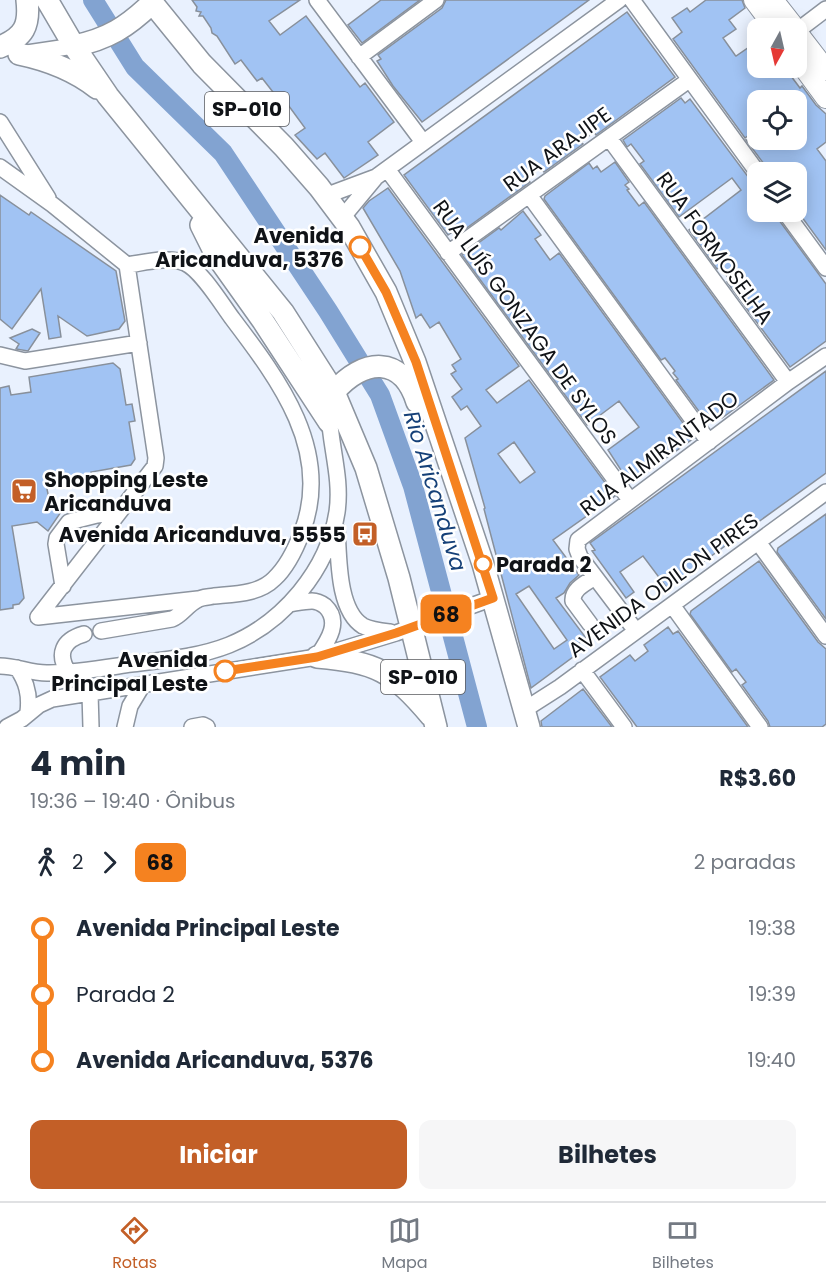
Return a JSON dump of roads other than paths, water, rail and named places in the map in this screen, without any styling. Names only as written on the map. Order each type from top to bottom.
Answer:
[{"type":"highway","points":[[27,0],[26,27],[6,52],[44,59],[84,78],[108,96]]},
{"type":"highway","name":"SP-010","points":[[47,0],[84,44],[108,96],[283,312],[338,388],[366,468],[434,723]]},
{"type":"highway","points":[[84,44],[115,33],[133,21],[151,1]]},
{"type":"highway","name":"SP-010","points":[[151,1],[202,64],[284,147],[326,196],[386,292],[416,362],[485,572],[527,719]]},
{"type":"highway","points":[[192,202],[216,255],[263,321],[329,422]]},
{"type":"highway","points":[[338,388],[366,369],[379,367],[392,368],[410,383],[464,553],[485,572]]},
{"type":"highway","points":[[317,657],[352,660],[376,668],[397,680],[434,723]]},
{"type":"main road","points":[[754,0],[768,18]]},
{"type":"main road","points":[[773,0],[787,18]]},
{"type":"main road","points":[[807,45],[826,70]]},
{"type":"main road","points":[[807,72],[826,98]]},
{"type":"street","points":[[317,0],[423,142]]},
{"type":"street","points":[[359,57],[436,0]]},
{"type":"street","points":[[342,219],[381,173],[619,0]]},
{"type":"street","points":[[632,0],[750,162]]},
{"type":"street","points":[[807,22],[826,9]]},
{"type":"street","points":[[6,52],[84,44]]},
{"type":"street","name":"RUA ARAJIPE","points":[[448,253],[689,80]]},
{"type":"street","points":[[0,122],[53,205]]},
{"type":"street","name":"RUA FORMOSELHA","points":[[609,138],[788,382]]},
{"type":"street","points":[[0,167],[53,205],[127,265],[156,458],[155,466],[38,617],[198,599],[252,591],[263,587],[282,570],[298,545],[310,507],[312,479],[308,448],[292,407],[273,374],[193,267],[181,261],[127,265]]},
{"type":"street","points":[[326,196],[381,173]]},
{"type":"street","name":"RUA LUÍS GONZAGA DE SYLOS","points":[[381,173],[448,253],[630,500]]},
{"type":"street","points":[[529,195],[709,442]]},
{"type":"street","points":[[792,222],[826,268]]},
{"type":"street","points":[[0,355],[8,359],[25,361],[139,344]]},
{"type":"street","name":"RUA ALMIRANTADO","points":[[636,631],[580,557],[577,549],[578,540],[826,356]]},
{"type":"street","points":[[338,388],[329,409],[329,422],[338,474],[337,514],[343,591],[351,614],[364,626],[409,627]]},
{"type":"street","name":"AVENIDA ODILON PIRES","points":[[527,719],[582,670],[826,492]]},
{"type":"street","points":[[63,586],[56,544],[57,538],[69,522],[119,512]]},
{"type":"street","points":[[0,666],[36,673],[69,673],[187,656],[229,645],[271,620],[289,604],[318,566],[327,548],[337,514]]},
{"type":"street","points":[[758,542],[826,636]]},
{"type":"street","points":[[590,624],[573,602],[573,597],[575,591],[595,577]]},
{"type":"street","points":[[7,727],[52,699],[317,657],[493,598]]},
{"type":"street","points":[[69,673],[64,663],[64,649],[72,638],[172,619],[179,616],[198,599]]},
{"type":"street","points":[[289,604],[313,601],[321,603],[332,615],[332,632],[317,657]]},
{"type":"street","points":[[672,605],[760,727]]},
{"type":"street","points":[[17,668],[26,684],[28,712]]},
{"type":"street","points":[[582,670],[624,727]]},
{"type":"street","points":[[125,727],[130,706],[142,686]]},
{"type":"street","points":[[90,693],[91,727]]},
{"type":"street","points":[[192,727],[203,725],[207,727]]},
{"type":"waterway","name":"Rio Aricanduva","points":[[93,0],[135,67],[223,153],[328,311],[380,395],[413,486],[477,727]]},
{"type":"place","name":"Avenida Aricanduva, 5376","points":[[360,247]]},
{"type":"place","name":"Shopping Leste Aricanduva","points":[[24,491]]},
{"type":"place","name":"Avenida Aricanduva, 5555","points":[[365,534]]},
{"type":"place","name":"Parada 2","points":[[483,564]]},
{"type":"place","name":"Avenida Principal Leste","points":[[225,671]]}]
